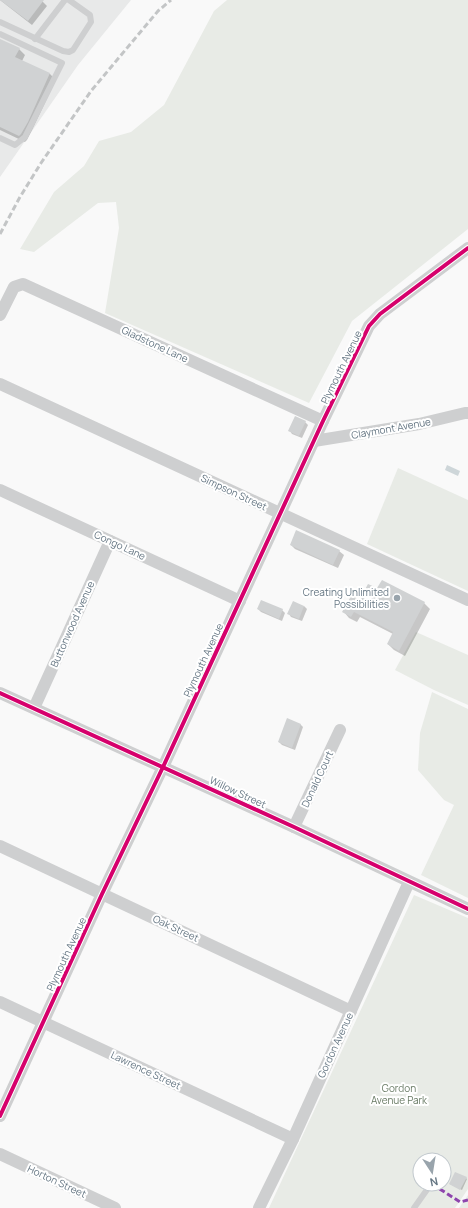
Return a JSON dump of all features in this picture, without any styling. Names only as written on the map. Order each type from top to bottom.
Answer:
[{"type":"street","name":"Plymouth Avenue","points":[[0,1116],[102,894],[163,767],[323,421],[369,326],[380,314],[468,248]]},
{"type":"street","name":"Gladstone Lane","points":[[0,315],[14,287],[23,284],[323,421]]},
{"type":"street","name":"Simpson Street","points":[[0,384],[468,600]]},
{"type":"street","name":"Claymont Avenue","points":[[314,441],[419,424],[467,412]]},
{"type":"street","name":"Congo Lane","points":[[0,490],[240,601]]},
{"type":"street","name":"Buttonwood Avenue","points":[[34,708],[110,540]]},
{"type":"street","name":"Willow Street","points":[[0,693],[294,827],[468,909]]},
{"type":"street","name":"Donald Court","points":[[294,827],[340,730]]},
{"type":"street","name":"Oak Street","points":[[0,846],[351,1011]]},
{"type":"street","name":"Gordon Avenue","points":[[259,1208],[293,1139],[409,882]]},
{"type":"street","name":"Lawrence Street","points":[[0,1002],[293,1139]]},
{"type":"street","name":"Horton Street","points":[[0,1154],[115,1208]]},
{"type":"lane","points":[[35,39],[65,0]]},
{"type":"lane","points":[[0,22],[35,39],[63,51],[69,52],[73,50],[91,22],[90,15],[70,0]]},
{"type":"lane","points":[[0,34],[62,63],[25,137],[15,145],[0,138]]},
{"type":"lane","points":[[414,1208],[425,1192]]},
{"type":"shaded area","points":[[0,0],[131,0],[78,65],[0,177]]},
{"type":"shaded area","points":[[447,465],[460,471],[458,476],[445,470]]},
{"type":"green space","points":[[227,0],[468,0],[468,229],[352,321],[309,403],[105,313],[119,228],[116,202],[98,203],[34,252],[20,249],[54,192],[84,166],[99,141],[131,132],[164,105],[214,11]]},
{"type":"green space","points":[[398,468],[468,500],[468,591],[367,544]]},
{"type":"green space","points":[[416,632],[468,655],[468,705],[395,670]]},
{"type":"green space","points":[[432,692],[468,709],[468,898],[421,875],[454,805],[444,800],[418,770],[420,733]]},
{"type":"green space","name":"Gordon Avenue Park","points":[[414,895],[468,918],[468,1189],[455,1208],[269,1208]]},
{"type":"green space","points":[[468,1195],[468,1208],[459,1208]]},
{"type":"building","points":[[0,0],[44,0],[28,21]]},
{"type":"building","points":[[0,39],[20,48],[15,57],[50,73],[28,122],[19,136],[0,127]]},
{"type":"building","points":[[295,416],[306,421],[299,436],[288,431]]},
{"type":"building","points":[[296,530],[340,550],[333,565],[290,545]]},
{"type":"building","points":[[382,580],[425,602],[399,651],[387,644],[393,632],[354,612],[351,617],[342,612],[354,591],[362,595],[368,584],[377,588]]},
{"type":"building","points":[[261,600],[283,609],[279,619],[257,609]]},
{"type":"building","points":[[293,601],[304,606],[299,619],[287,614]]},
{"type":"building","points":[[287,718],[301,724],[292,748],[278,742]]},
{"type":"building","points":[[455,1172],[467,1177],[460,1190],[452,1186],[452,1178]]},
{"type":"railway","points":[[0,234],[41,163],[91,91],[158,11],[171,0]]},
{"type":"marked path","points":[[444,1192],[460,1202],[468,1200]]},
{"type":"cycle path","points":[[0,1116],[102,894],[163,767],[323,421],[369,326],[380,314],[468,248]]},
{"type":"cycle path","points":[[0,693],[294,827],[468,909]]},
{"type":"place","name":"Creating Unlimited Possibilities","points":[[397,598]]}]
